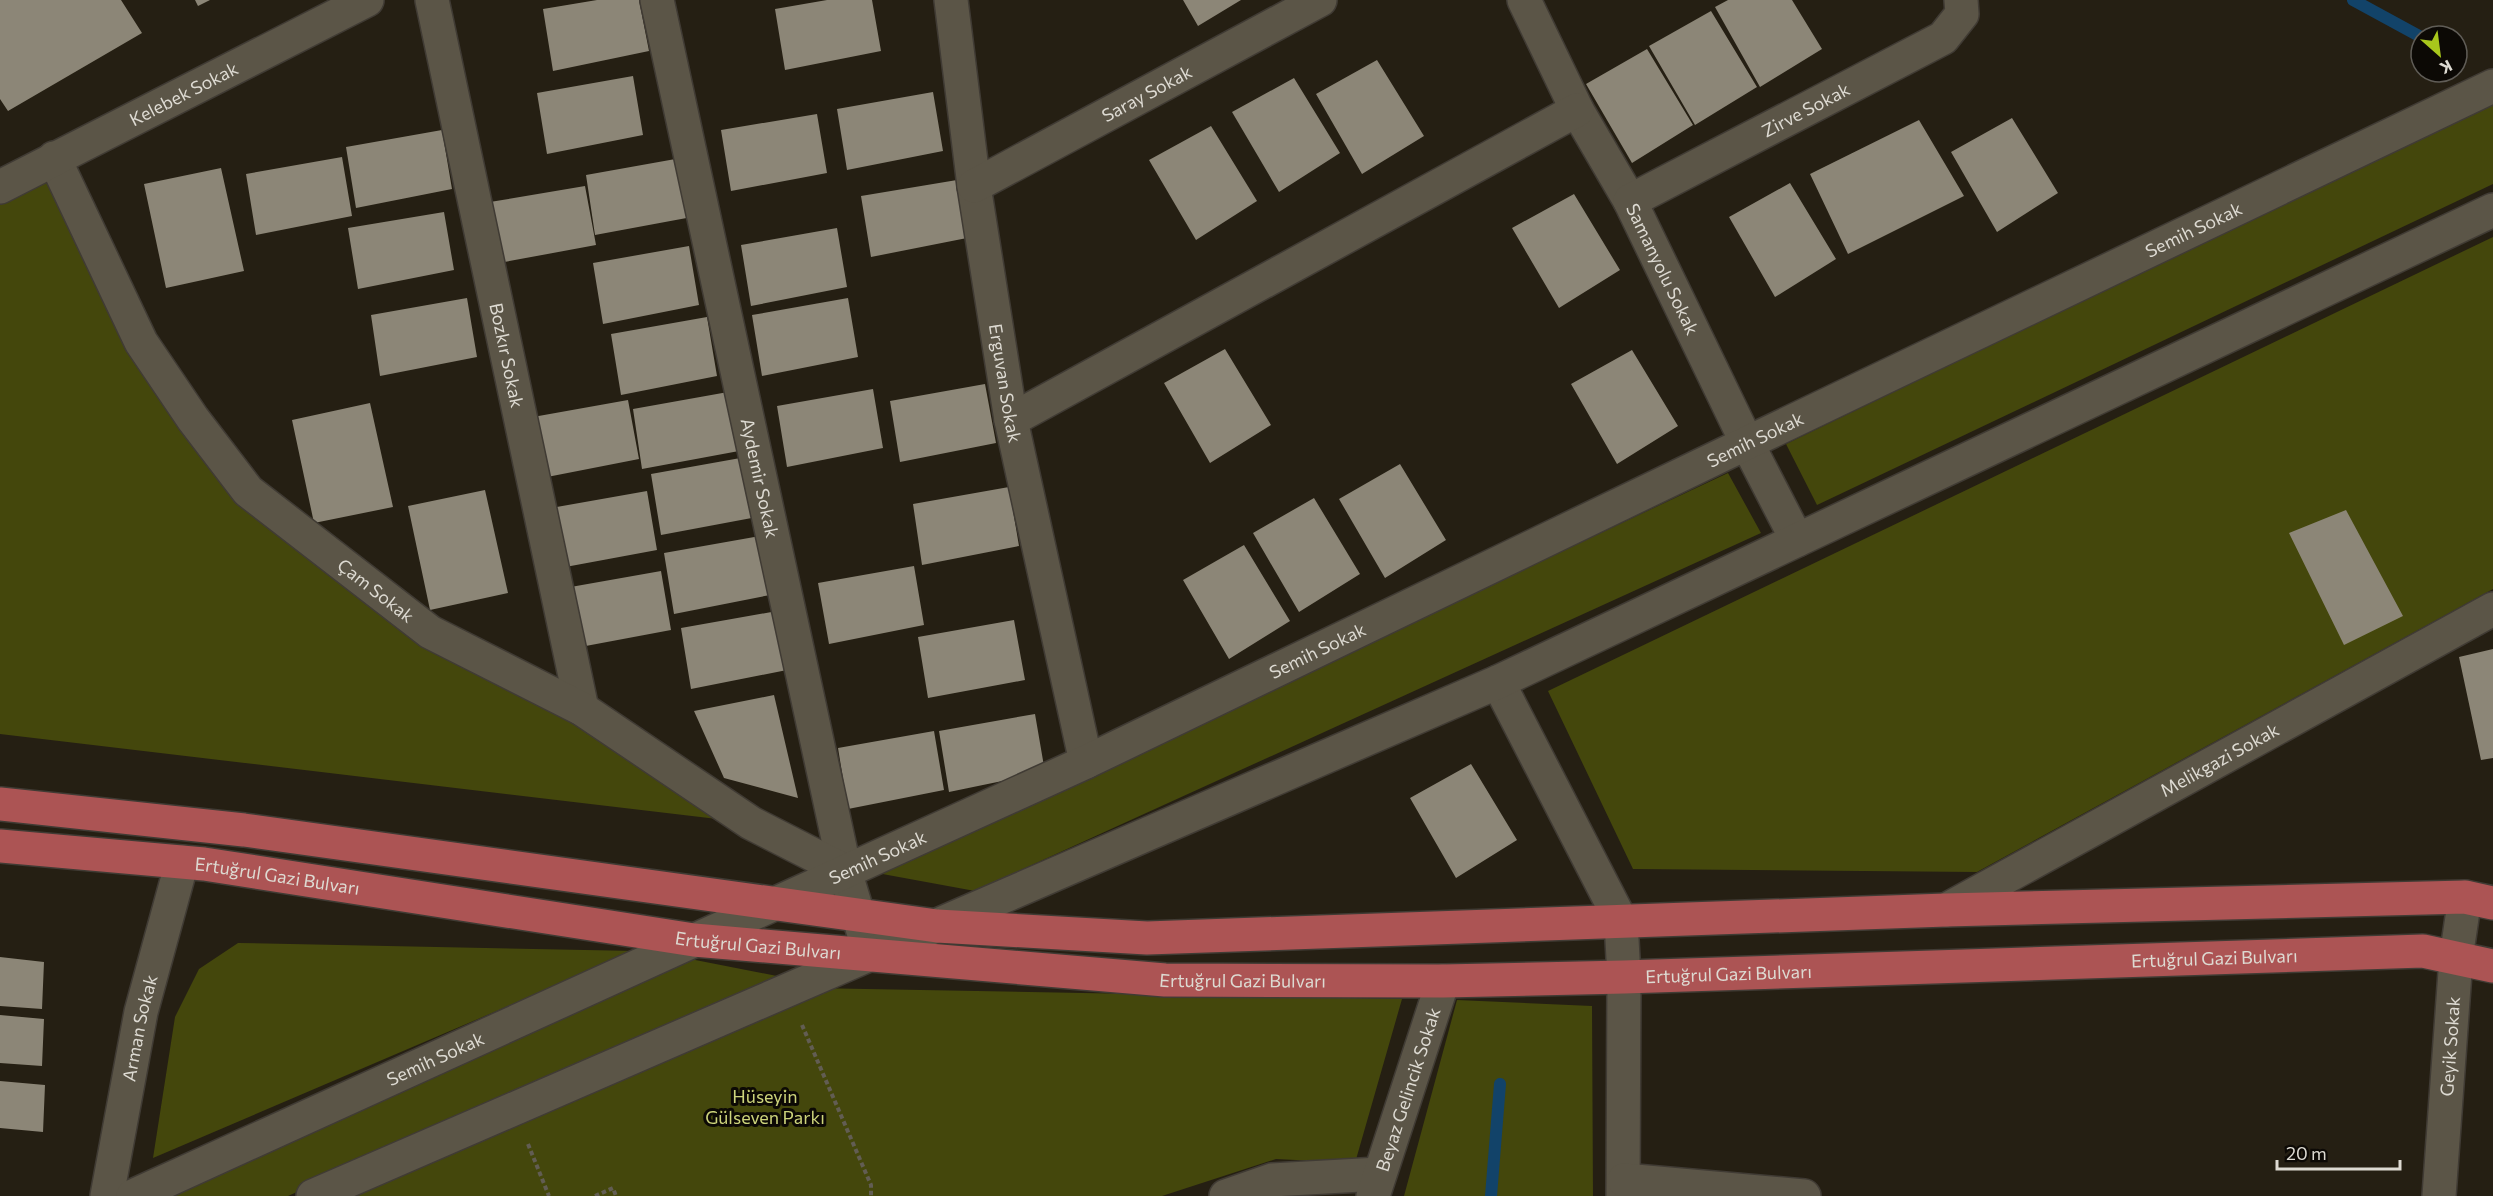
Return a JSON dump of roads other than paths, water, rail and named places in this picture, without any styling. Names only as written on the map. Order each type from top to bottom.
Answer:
[{"type":"main road","points":[[0,804],[244,830],[937,926],[1147,938],[1946,910],[2479,900]]},
{"type":"main road","name":"Ertuğrul Gazi Bulvarı","points":[[0,846],[182,862],[694,940],[1165,980],[1443,981],[1624,977],[2423,951],[2493,966]]},
{"type":"street","name":"Kelebek Sokak","points":[[0,187],[367,0]]},
{"type":"street","name":"Bozkır Sokak","points":[[432,0],[582,709]]},
{"type":"street","name":"Aydemir Sokak","points":[[657,0],[845,871],[869,955]]},
{"type":"street","name":"Erguvan Sokak","points":[[951,0],[974,186],[1011,420],[1086,762]]},
{"type":"street","name":"Saray Sokak","points":[[974,186],[1320,0]]},
{"type":"street","name":"Samanyolu Sokak","points":[[1524,0],[1577,110],[1630,201],[1797,540]]},
{"type":"street","name":"Zirve Sokak","points":[[1630,201],[1943,38],[1962,14],[1961,0]]},
{"type":"street","name":"Semih Sokak","points":[[133,1196],[1086,762],[1747,442],[2493,86]]},
{"type":"street","points":[[1011,420],[1577,110]]},
{"type":"street","name":"Çam Sokak","points":[[54,158],[141,342],[193,419],[248,491],[430,632],[582,709],[751,823],[845,871]]},
{"type":"street","points":[[313,1196],[1498,682],[2493,210]]},
{"type":"street","name":"Melikgazi Sokak","points":[[1946,910],[2493,609]]},
{"type":"street","points":[[1498,682],[1621,921],[1624,977],[1624,1188],[1804,1196]]},
{"type":"street","name":"Arman Sokak","points":[[107,1196],[141,1012],[182,862]]},
{"type":"street","name":"Geyik Sokak","points":[[2439,1196],[2456,958],[2479,900]]},
{"type":"street","name":"Beyaz Gelincik Sokak","points":[[1376,1185],[1443,981]]},
{"type":"street","points":[[1226,1196],[1272,1180],[1376,1185]]},
{"type":"waterway","points":[[2353,0],[2409,30]]},
{"type":"waterway","points":[[1491,1196],[1500,1084]]},
{"type":"park label","name":"Hüseyin Gülseven Parkı","points":[[765,1106]]}]
